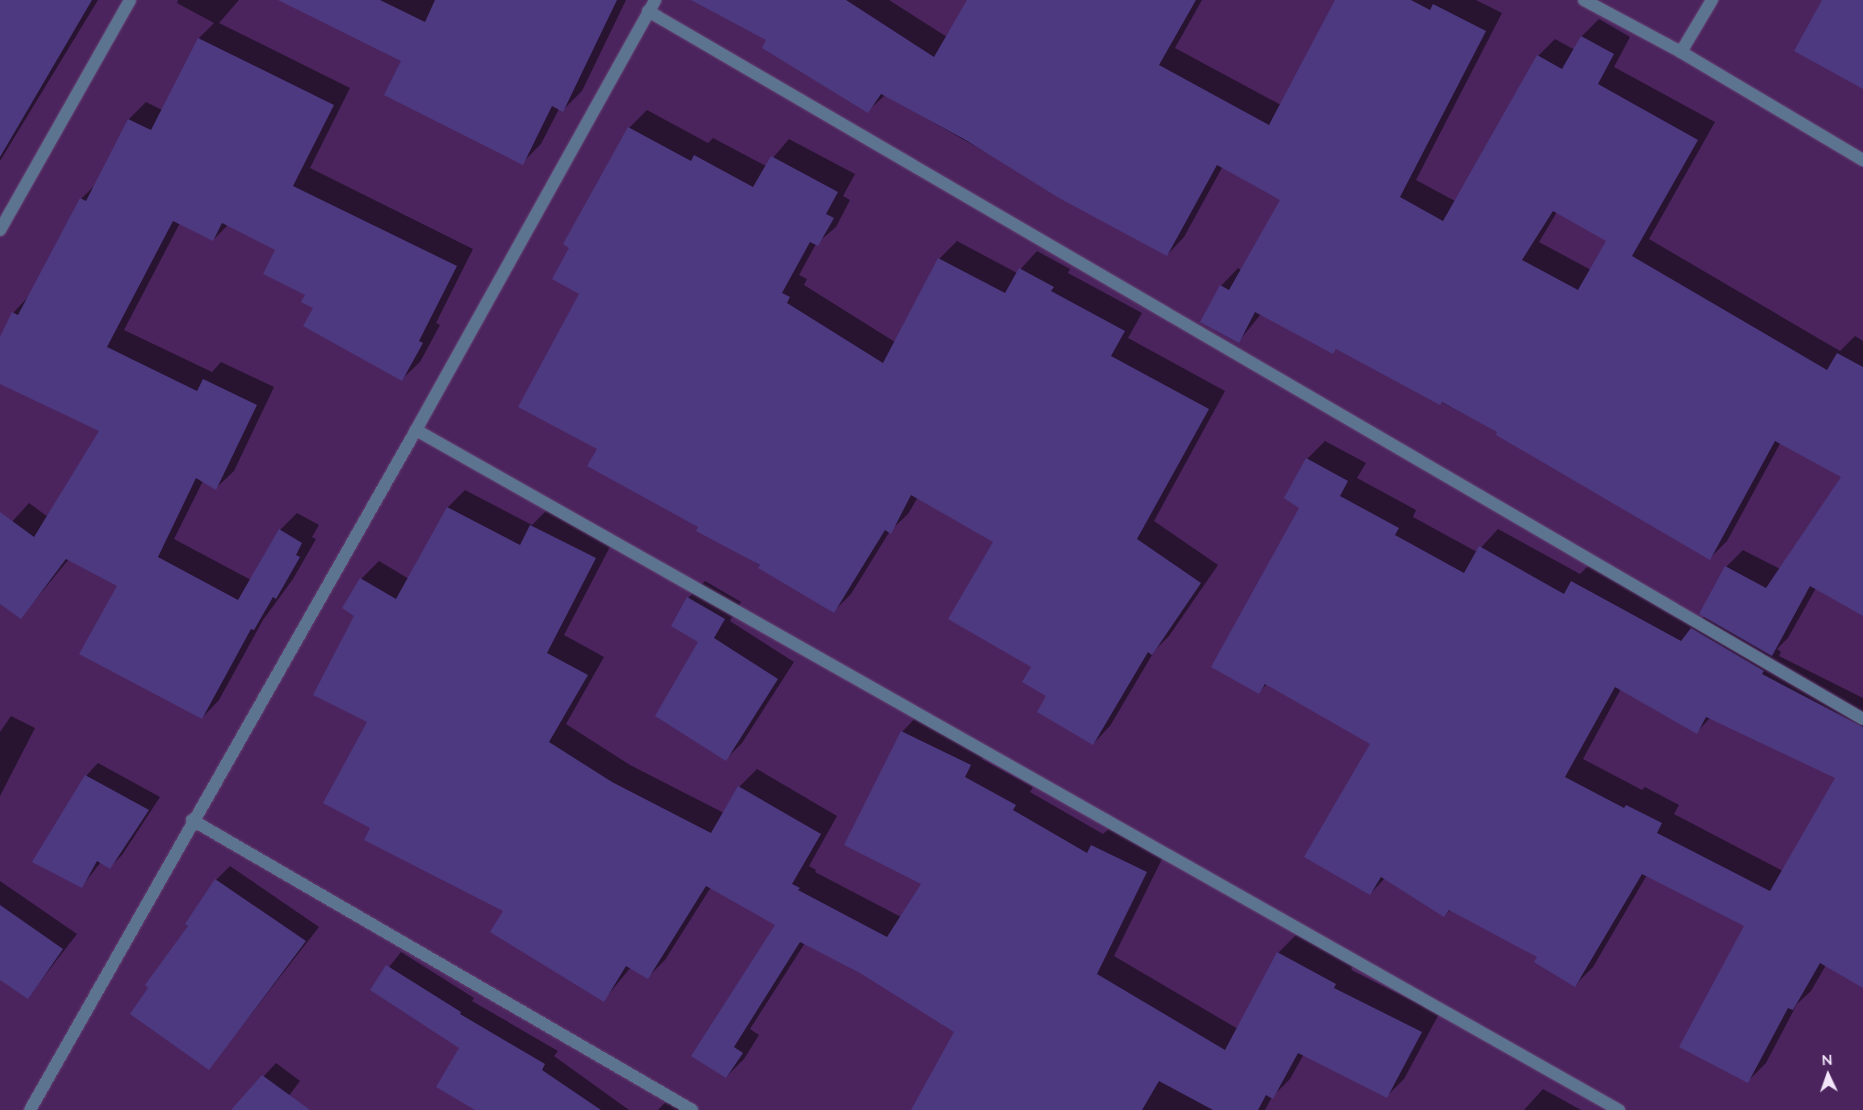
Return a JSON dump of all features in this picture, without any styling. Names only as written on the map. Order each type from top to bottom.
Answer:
[{"type":"street","points":[[0,230],[130,0]]},
{"type":"street","points":[[1584,0],[1681,52],[1863,160]]},
{"type":"street","points":[[1681,52],[1712,0]]},
{"type":"street","points":[[30,1110],[192,820],[416,430],[652,5],[1863,719]]},
{"type":"street","points":[[416,430],[1618,1110]]},
{"type":"street","points":[[192,820],[692,1110]]},
{"type":"building","points":[[0,0],[92,0],[0,157]]},
{"type":"building","points":[[278,0],[380,0],[425,22],[435,0],[617,0],[563,112],[552,106],[523,165],[384,95],[401,61]]},
{"type":"building","points":[[691,0],[846,0],[934,57],[967,0],[1196,0],[1159,65],[1269,125],[1335,0],[1411,0],[1430,10],[1433,4],[1486,31],[1400,197],[1443,221],[1537,55],[1562,69],[1581,36],[1614,54],[1598,84],[1698,140],[1632,256],[1827,370],[1837,353],[1863,367],[1863,616],[1810,586],[1772,656],[1699,614],[1725,566],[1766,588],[1841,477],[1775,441],[1710,560],[1496,435],[1497,432],[1442,402],[1440,405],[1336,349],[1333,354],[1255,312],[1239,343],[1200,322],[1220,285],[1229,290],[1280,200],[1217,165],[1167,256],[1059,198],[964,139],[881,94],[868,113],[762,48],[766,40]],"holes":[[[1553,211],[1606,241],[1578,290],[1522,260]]]},
{"type":"building","points":[[1822,0],[1863,0],[1863,89],[1794,51]]},
{"type":"building","points":[[198,38],[334,105],[293,186],[457,266],[419,341],[423,343],[402,381],[303,326],[313,308],[301,302],[305,295],[263,274],[275,250],[222,223],[213,241],[173,221],[107,347],[197,391],[203,379],[257,405],[216,490],[196,478],[158,557],[238,600],[279,529],[302,543],[296,555],[300,557],[276,599],[273,597],[254,630],[251,629],[202,719],[79,654],[117,586],[66,559],[21,619],[0,604],[0,512],[34,537],[99,431],[0,384],[0,337],[12,312],[18,315],[80,198],[86,201],[128,119],[151,130]]},
{"type":"building","points":[[628,127],[691,161],[694,155],[753,187],[771,156],[838,192],[826,214],[834,218],[818,246],[810,242],[782,293],[790,297],[787,303],[883,363],[938,258],[1005,293],[1019,268],[1054,287],[1051,291],[1125,331],[1111,356],[1209,409],[1137,539],[1201,583],[1152,655],[1148,652],[1093,745],[1037,712],[1046,696],[1022,682],[1031,667],[948,619],[993,542],[911,495],[891,534],[885,530],[834,613],[758,568],[760,565],[696,531],[698,527],[587,466],[597,449],[518,407],[579,294],[552,279],[569,248],[563,244]]},
{"type":"building","points":[[1306,458],[1348,481],[1340,496],[1399,528],[1395,535],[1464,573],[1479,546],[1564,594],[1571,581],[1681,641],[1691,628],[1764,671],[1762,674],[1863,727],[1863,988],[1820,963],[1793,1010],[1788,1008],[1748,1083],[1679,1047],[1744,926],[1642,874],[1575,987],[1534,962],[1537,957],[1449,910],[1444,917],[1381,877],[1370,895],[1304,857],[1370,744],[1265,684],[1259,694],[1211,667],[1299,508],[1284,498]],"holes":[[[1615,687],[1697,734],[1706,717],[1835,778],[1770,891],[1657,833],[1662,823],[1626,805],[1624,808],[1565,777]]]},
{"type":"building","points":[[447,507],[520,545],[530,525],[596,558],[547,653],[588,675],[549,742],[612,782],[711,833],[738,786],[821,834],[792,884],[800,888],[798,890],[887,937],[921,884],[844,845],[901,731],[971,765],[965,777],[1016,805],[1013,810],[1087,853],[1091,845],[1147,872],[1097,974],[1225,1050],[1277,952],[1336,984],[1334,988],[1422,1032],[1387,1098],[1298,1053],[1273,1099],[1266,1095],[1258,1110],[1213,1110],[1159,1081],[1142,1110],[911,1110],[954,1032],[860,973],[800,942],[734,1047],[743,1053],[726,1078],[691,1056],[775,925],[706,886],[648,979],[626,966],[604,1002],[490,932],[503,911],[364,840],[370,828],[323,803],[367,722],[313,695],[354,616],[342,608],[360,578],[396,599]]},
{"type":"building","points":[[687,597],[725,619],[714,638],[778,679],[726,761],[655,716],[698,642],[671,626]]},
{"type":"building","points":[[85,775],[149,810],[110,869],[97,861],[82,888],[32,862]]},
{"type":"building","points":[[215,879],[306,941],[209,1070],[130,1014],[148,988],[145,985],[188,926],[185,924]]},
{"type":"building","points":[[0,905],[63,949],[28,999],[0,980]]},
{"type":"building","points":[[386,965],[461,1012],[460,1014],[545,1064],[542,1070],[601,1110],[475,1110],[436,1087],[459,1048],[370,990]]},
{"type":"building","points":[[262,1075],[310,1110],[231,1110]]}]
